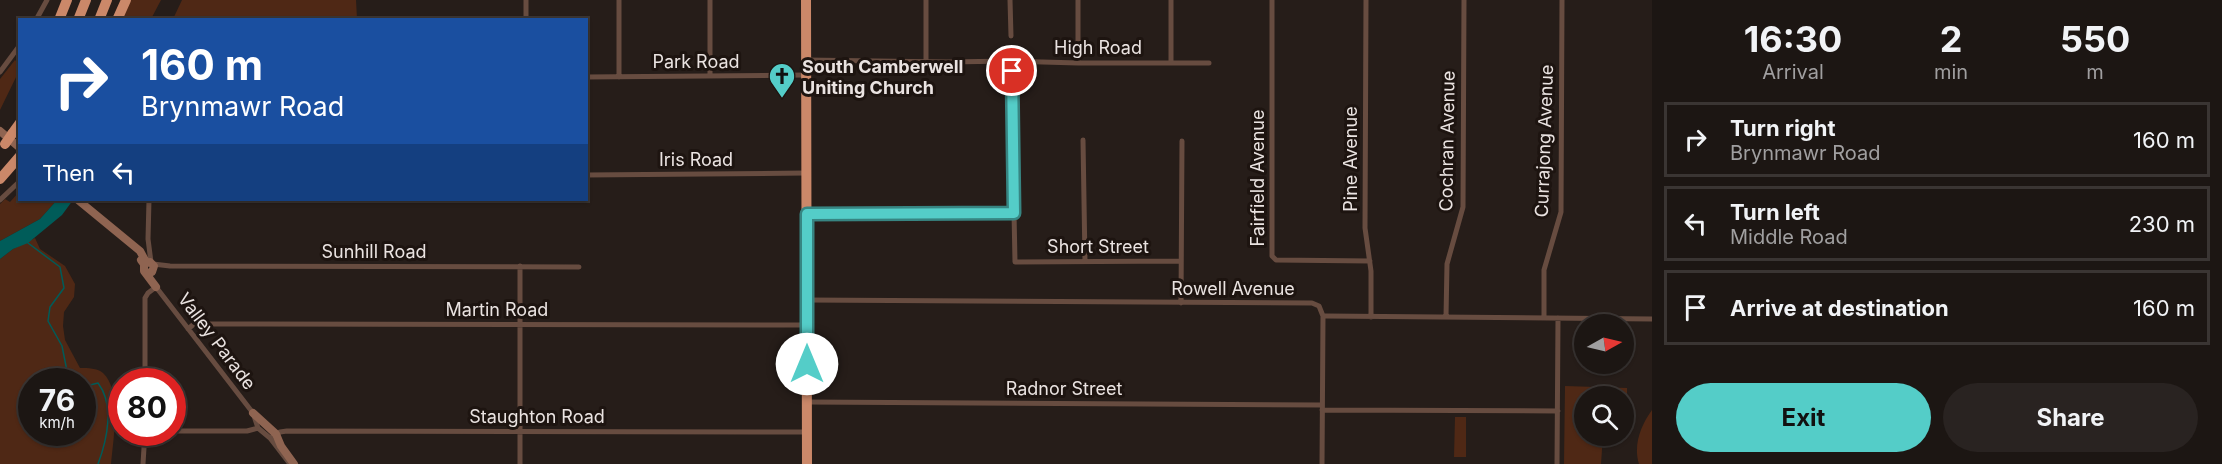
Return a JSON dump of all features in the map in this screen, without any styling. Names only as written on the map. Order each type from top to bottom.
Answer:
[{"type":"highway","points":[[60,18],[67,0]]},
{"type":"highway","points":[[79,18],[86,0]]},
{"type":"highway","points":[[100,18],[107,0]]},
{"type":"highway","points":[[118,18],[126,0]]},
{"type":"highway","points":[[806,0],[807,464]]},
{"type":"highway","points":[[6,142],[18,126]]},
{"type":"highway","points":[[0,179],[18,158]]},
{"type":"street","points":[[37,18],[47,0]]},
{"type":"street","points":[[526,0],[526,18]]},
{"type":"street","points":[[619,0],[619,77]]},
{"type":"street","points":[[710,0],[710,76]]},
{"type":"street","points":[[926,0],[926,62]]},
{"type":"street","points":[[1010,0],[1011,36]]},
{"type":"street","points":[[1078,0],[1078,63]]},
{"type":"street","points":[[1171,0],[1171,63]]},
{"type":"street","name":"Fairfield Avenue","points":[[1272,0],[1272,256],[1276,260],[1370,261]]},
{"type":"street","name":"Pine Avenue","points":[[1366,0],[1365,228],[1370,261],[1371,317]]},
{"type":"street","name":"Cochran Avenue","points":[[1446,317],[1447,267],[1463,207],[1464,0]]},
{"type":"street","name":"Currajong Avenue","points":[[1544,317],[1544,270],[1561,212],[1562,0]]},
{"type":"street","points":[[0,72],[18,48]]},
{"type":"street","name":"High Road","points":[[806,60],[1209,63]]},
{"type":"street","points":[[807,214],[1014,213],[1011,61]]},
{"type":"street","name":"Park Road","points":[[588,77],[806,75]]},
{"type":"street","points":[[0,131],[18,146]]},
{"type":"street","points":[[1083,140],[1085,261]]},
{"type":"street","points":[[1181,303],[1182,141]]},
{"type":"street","name":"Iris Road","points":[[588,175],[806,173]]},
{"type":"street","points":[[0,200],[18,183]]},
{"type":"street","name":"Valley Parade","points":[[149,201],[149,266],[156,287],[294,464]]},
{"type":"street","points":[[83,202],[131,246],[143,254],[149,266]]},
{"type":"street","name":"Short Street","points":[[1014,213],[1015,262],[1181,261]]},
{"type":"street","points":[[131,246],[140,247],[148,241]]},
{"type":"street","name":"Sunhill Road","points":[[149,266],[579,267]]},
{"type":"street","points":[[519,266],[520,464]]},
{"type":"street","points":[[145,368],[145,298],[146,294],[156,287]]},
{"type":"street","name":"Rowell Avenue","points":[[807,300],[1312,303],[1321,308],[1323,316],[1652,319]]},
{"type":"street","points":[[1322,464],[1323,316]]},
{"type":"street","points":[[1557,464],[1558,318]]},
{"type":"street","name":"Martin Road","points":[[188,329],[194,324],[807,325]]},
{"type":"street","name":"Radnor Street","points":[[807,402],[1558,411]]},
{"type":"street","name":"Valley Parade","points":[[253,413],[258,428],[273,436],[290,464]]},
{"type":"street","points":[[186,430],[247,431],[258,428]]},
{"type":"street","name":"Staughton Road","points":[[273,436],[287,431],[807,432]]},
{"type":"street","points":[[144,464],[145,446]]},
{"type":"shaded area","points":[[131,0],[161,0],[152,18],[122,18]]},
{"type":"shaded area","points":[[182,0],[356,0],[357,18],[173,18]]},
{"type":"shaded area","points":[[15,60],[18,63],[18,73],[0,110],[0,79]]},
{"type":"shaded area","points":[[18,193],[18,201],[56,201],[40,219],[0,241],[0,204],[5,199],[10,202]]},
{"type":"shaded area","points":[[35,238],[40,249],[65,266],[75,284],[74,297],[64,312],[63,326],[65,340],[80,368],[18,368],[18,446],[96,446],[96,370],[103,373],[108,380],[108,446],[113,446],[111,464],[0,464],[0,259],[13,249]]},
{"type":"shaded area","points":[[1565,386],[1574,386],[1574,446],[1602,446],[1601,464],[1564,464]]},
{"type":"shaded area","points":[[1652,410],[1652,464],[1639,464],[1637,450],[1639,436]]},
{"type":"shaded area","points":[[1455,417],[1466,417],[1466,457],[1454,457]]},
{"type":"water","points":[[56,201],[72,201],[62,215],[28,243],[13,249],[0,259],[0,241],[40,219]]},
{"type":"waterway","points":[[28,243],[60,267],[64,288],[50,307],[48,321],[62,346],[66,368]]},
{"type":"waterway","points":[[96,384],[98,383],[103,392],[108,412],[106,434],[98,464]]},
{"type":"place","name":"South Camberwell Uniting Church","points":[[782,99]]},
{"type":"route","points":[[807,364],[807,214],[1014,213],[1012,71]]}]
